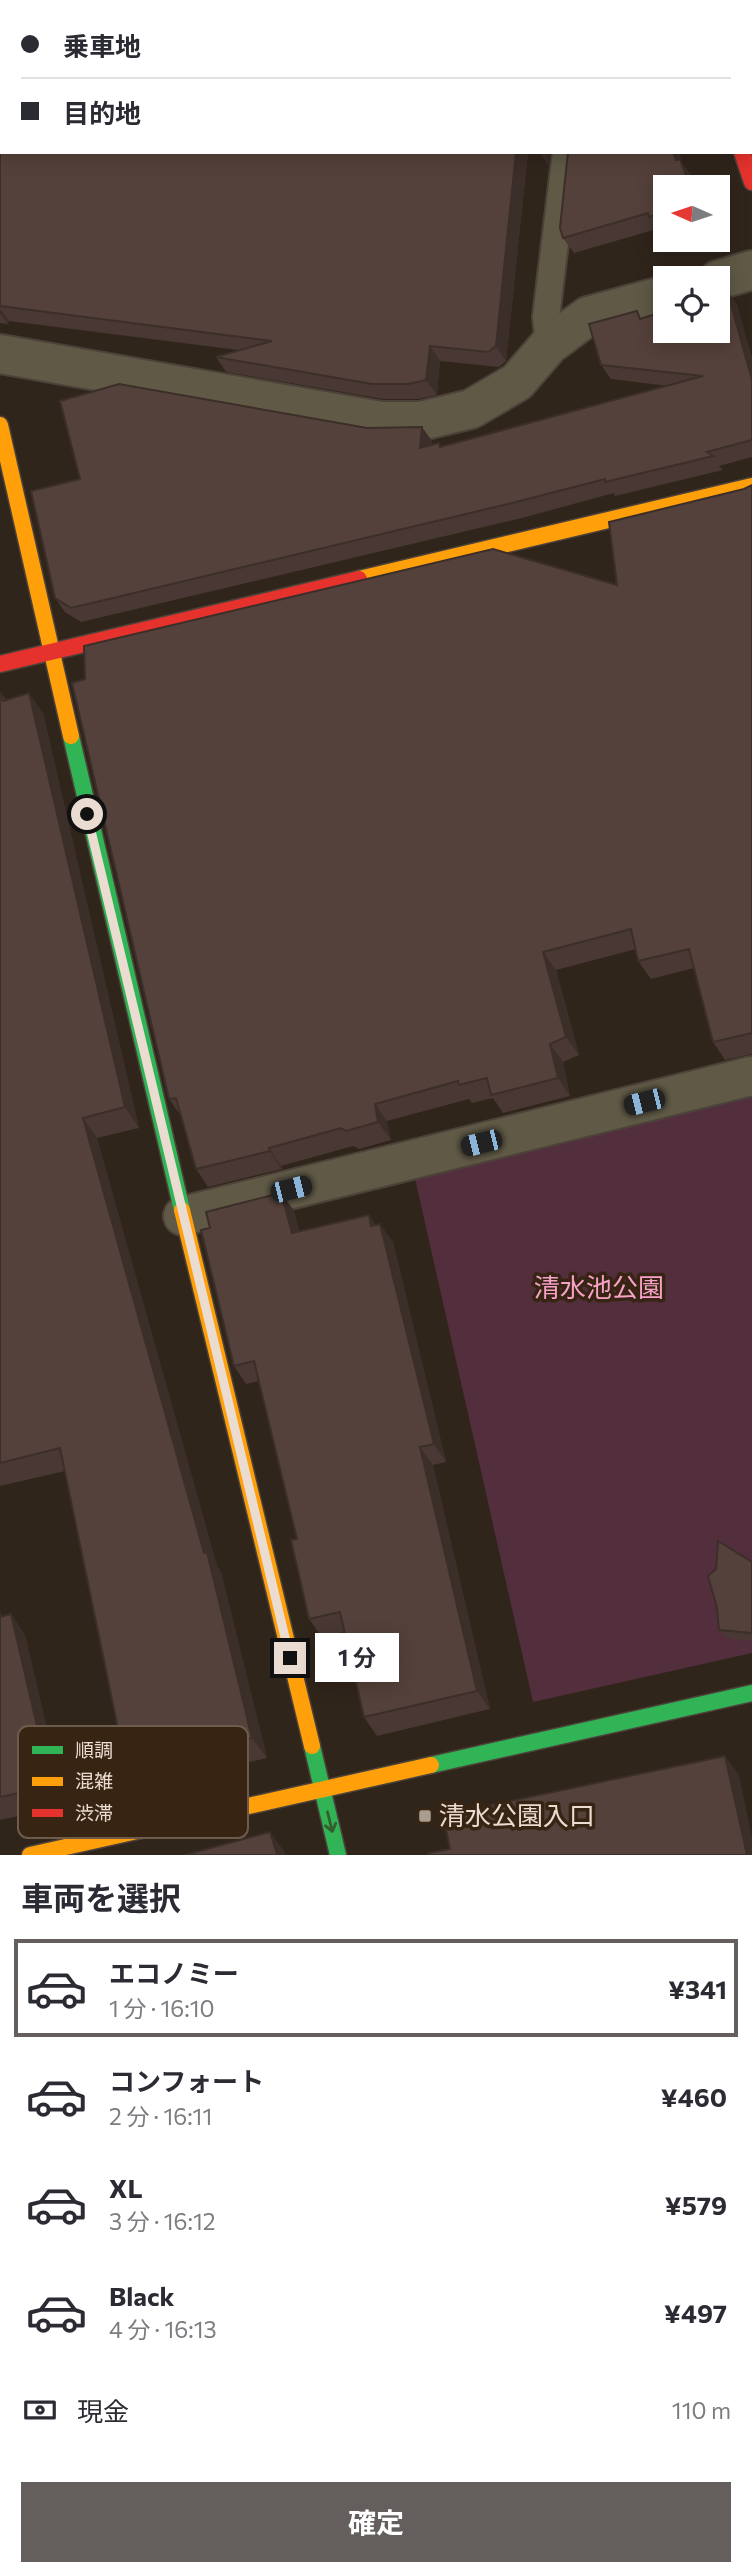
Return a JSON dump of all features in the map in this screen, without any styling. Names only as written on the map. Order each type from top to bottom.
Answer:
[{"type":"street","points":[[743,154],[752,182]]},
{"type":"street","points":[[730,277],[752,270]]},
{"type":"street","points":[[0,354],[381,421],[421,421],[471,409],[517,382],[549,345],[588,316],[653,298]]},
{"type":"street","points":[[0,425],[50,652],[183,1216],[338,1855]]},
{"type":"street","points":[[0,664],[752,486]]},
{"type":"street","points":[[183,1216],[752,1076]]},
{"type":"street","points":[[248,1805],[752,1693]]},
{"type":"street","points":[[30,1855],[104,1838]]},
{"type":"lane","points":[[549,345],[546,317],[566,154]]},
{"type":"green space","name":"清水池公園","points":[[752,1087],[752,1653],[533,1702],[414,1174]]},
{"type":"building","points":[[0,154],[516,154],[496,346],[488,352],[430,346],[426,380],[408,384],[372,384],[216,357],[272,341],[0,306]]},
{"type":"building","points":[[568,154],[674,154],[676,160],[680,159],[686,175],[653,175],[653,216],[649,217],[648,213],[563,238],[560,228]]},
{"type":"building","points":[[730,301],[752,380],[752,440],[707,452],[713,456],[605,482],[605,479],[71,608],[55,598],[31,491],[80,479],[60,401],[119,384],[367,428],[422,427],[420,448],[439,443],[440,447],[703,376],[601,365],[589,324],[637,311],[640,319],[653,315],[653,343],[730,343]]},
{"type":"building","points":[[752,485],[752,1033],[713,1042],[689,949],[638,961],[631,929],[543,952],[566,1037],[550,1044],[558,1078],[491,1095],[487,1078],[459,1085],[458,1081],[375,1104],[378,1122],[346,1131],[341,1128],[269,1148],[270,1151],[196,1169],[176,1098],[169,1099],[72,683],[85,679],[84,646],[493,549],[617,585],[609,522]]},
{"type":"building","points":[[0,692],[3,701],[29,693],[125,1107],[83,1118],[204,1553],[207,1552],[252,1738],[248,1739],[248,1726],[118,1726],[60,1448],[0,1463]]},
{"type":"building","points":[[281,1193],[292,1233],[369,1215],[371,1226],[380,1224],[434,1444],[420,1447],[477,1691],[364,1717],[340,1612],[309,1619],[291,1540],[297,1539],[254,1361],[234,1366],[201,1230],[210,1228],[206,1212]]},
{"type":"building","points":[[718,1541],[752,1562],[752,1633],[719,1630],[717,1608],[708,1576],[716,1569]]},
{"type":"building","points":[[11,1614],[37,1726],[18,1726],[18,1793],[0,1797],[0,1617]]},
{"type":"building","points":[[725,1756],[747,1855],[429,1855],[450,1849],[443,1815]]},
{"type":"building","points":[[270,1832],[277,1854],[281,1855],[185,1855],[248,1838]]},
{"type":"traffic: fast","points":[[71,736],[182,1210]]},
{"type":"traffic: fast","points":[[431,1765],[752,1693]]},
{"type":"traffic: fast","points":[[312,1746],[338,1855]]},
{"type":"traffic: slow","points":[[0,425],[71,736]]},
{"type":"traffic: slow","points":[[359,579],[752,486]]},
{"type":"traffic: slow","points":[[182,1210],[312,1746]]},
{"type":"traffic: slow","points":[[248,1806],[431,1765]]},
{"type":"traffic: slow","points":[[30,1855],[106,1838]]},
{"type":"traffic: jam","points":[[743,154],[752,182]]},
{"type":"traffic: jam","points":[[0,664],[359,579]]},
{"type":"place","name":"清水公園入口","points":[[425,1816]]},
{"type":"route","points":[[87,814],[290,1658]]}]
